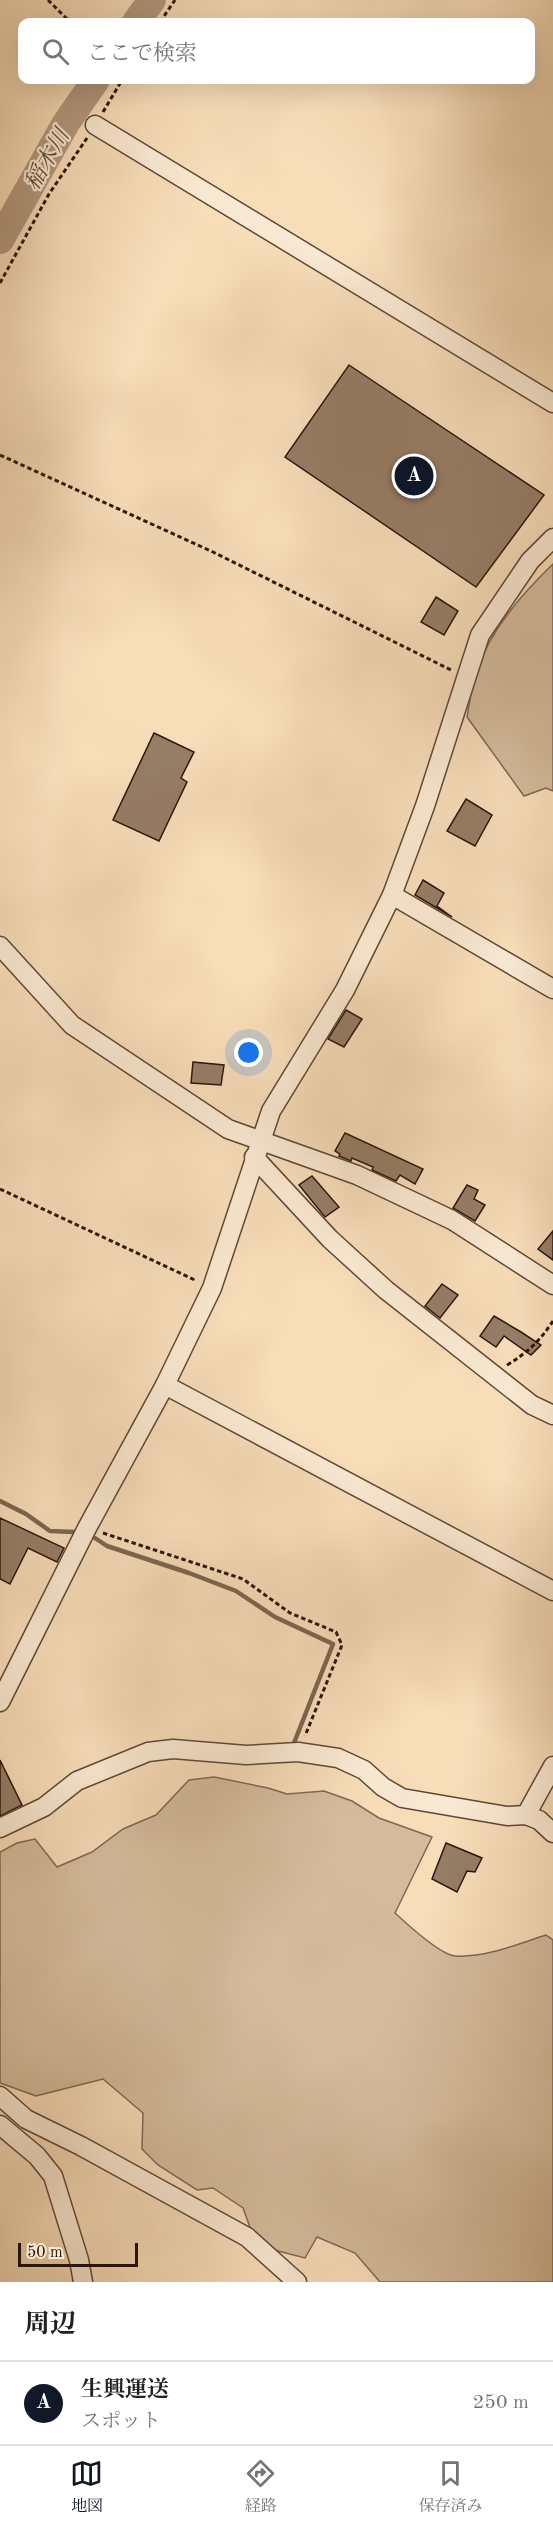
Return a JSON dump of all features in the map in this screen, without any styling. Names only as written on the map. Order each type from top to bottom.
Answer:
[{"type":"street","points":[[95,125],[553,403]]},
{"type":"street","points":[[0,1702],[87,1528],[165,1385],[212,1288],[271,1111],[345,990],[392,895],[425,806],[480,635],[530,561],[553,538]]},
{"type":"street","points":[[392,895],[553,989]]},
{"type":"street","points":[[0,946],[72,1025],[257,1149],[338,1246],[386,1290],[532,1405],[553,1415]]},
{"type":"street","points":[[257,1149],[306,1155],[357,1175],[452,1220],[553,1285]]},
{"type":"street","points":[[165,1385],[553,1591]]},
{"type":"street","points":[[0,1828],[44,1807],[77,1781],[148,1752],[174,1749],[246,1755],[298,1752],[338,1758],[364,1770],[383,1787],[402,1798],[507,1816],[526,1815],[539,1820],[553,1833]]},
{"type":"street","points":[[526,1815],[553,1766]]},
{"type":"street","points":[[0,2096],[26,2119],[81,2146],[247,2237],[297,2282]]},
{"type":"street","points":[[0,2125],[37,2156],[53,2176],[79,2260],[83,2282]]},
{"type":"path","points":[[48,0],[66,18]]},
{"type":"path","points":[[163,18],[175,0]]},
{"type":"path","points":[[0,283],[49,194],[120,84]]},
{"type":"path","points":[[0,455],[213,552],[465,678]]},
{"type":"path","points":[[0,1190],[212,1288]]},
{"type":"path","points":[[492,1374],[525,1354],[541,1340],[553,1321]]},
{"type":"path","points":[[87,1528],[243,1579],[290,1613],[336,1632],[342,1645],[298,1752]]},
{"type":"shaded area","points":[[553,564],[553,791],[546,788],[524,796],[467,717],[474,677],[490,641],[519,600]]},
{"type":"shaded area","points":[[214,1777],[287,1794],[324,1791],[352,1801],[379,1818],[432,1837],[395,1913],[424,1938],[449,1954],[466,1956],[490,1953],[546,1935],[553,1940],[553,2282],[380,2282],[355,2253],[317,2237],[305,2258],[274,2250],[251,2230],[243,2208],[213,2188],[197,2190],[158,2165],[142,2149],[143,2113],[103,2079],[36,2096],[0,2083],[0,1852],[17,1843],[35,1839],[57,1867],[92,1852],[123,1829],[156,1815],[189,1780]]},
{"type":"building","points":[[349,365],[544,495],[476,587],[285,457]]},
{"type":"building","points":[[436,597],[458,611],[444,635],[421,622]]},
{"type":"building","points":[[154,733],[194,752],[181,778],[187,782],[159,841],[113,820]]},
{"type":"building","points":[[466,799],[492,815],[475,846],[447,831]]},
{"type":"building","points":[[423,880],[444,893],[437,906],[452,917],[415,895]]},
{"type":"building","points":[[346,1010],[362,1019],[344,1047],[328,1039]]},
{"type":"building","points":[[193,1062],[224,1065],[221,1085],[191,1083]]},
{"type":"building","points":[[345,1133],[423,1169],[415,1184],[400,1175],[396,1181],[372,1170],[373,1167],[352,1158],[351,1161],[339,1156],[340,1154],[335,1151]]},
{"type":"building","points":[[312,1176],[339,1207],[325,1217],[299,1185]]},
{"type":"building","points":[[467,1185],[478,1190],[474,1199],[485,1205],[475,1221],[453,1208]]},
{"type":"building","points":[[553,1231],[553,1260],[538,1249]]},
{"type":"building","points":[[442,1284],[458,1295],[440,1318],[425,1306]]},
{"type":"building","points":[[494,1316],[541,1345],[531,1355],[504,1336],[496,1347],[480,1336]]},
{"type":"building","points":[[0,1518],[64,1548],[57,1562],[28,1548],[10,1584],[0,1579]]},
{"type":"building","points":[[0,1760],[22,1805],[0,1816]]},
{"type":"building","points":[[446,1843],[482,1858],[475,1872],[467,1871],[457,1892],[432,1879]]},
{"type":"waterway","name":"稲木川","points":[[139,18],[152,0]]},
{"type":"waterway","name":"稲木川","points":[[0,240],[66,123],[93,84]]},
{"type":"waterway","points":[[0,1501],[26,1514],[50,1531],[74,1532]]},
{"type":"waterway","points":[[95,1538],[107,1546],[236,1591],[275,1617],[333,1644],[294,1743]]},
{"type":"place","name":"生興運送","points":[[414,476]]}]
